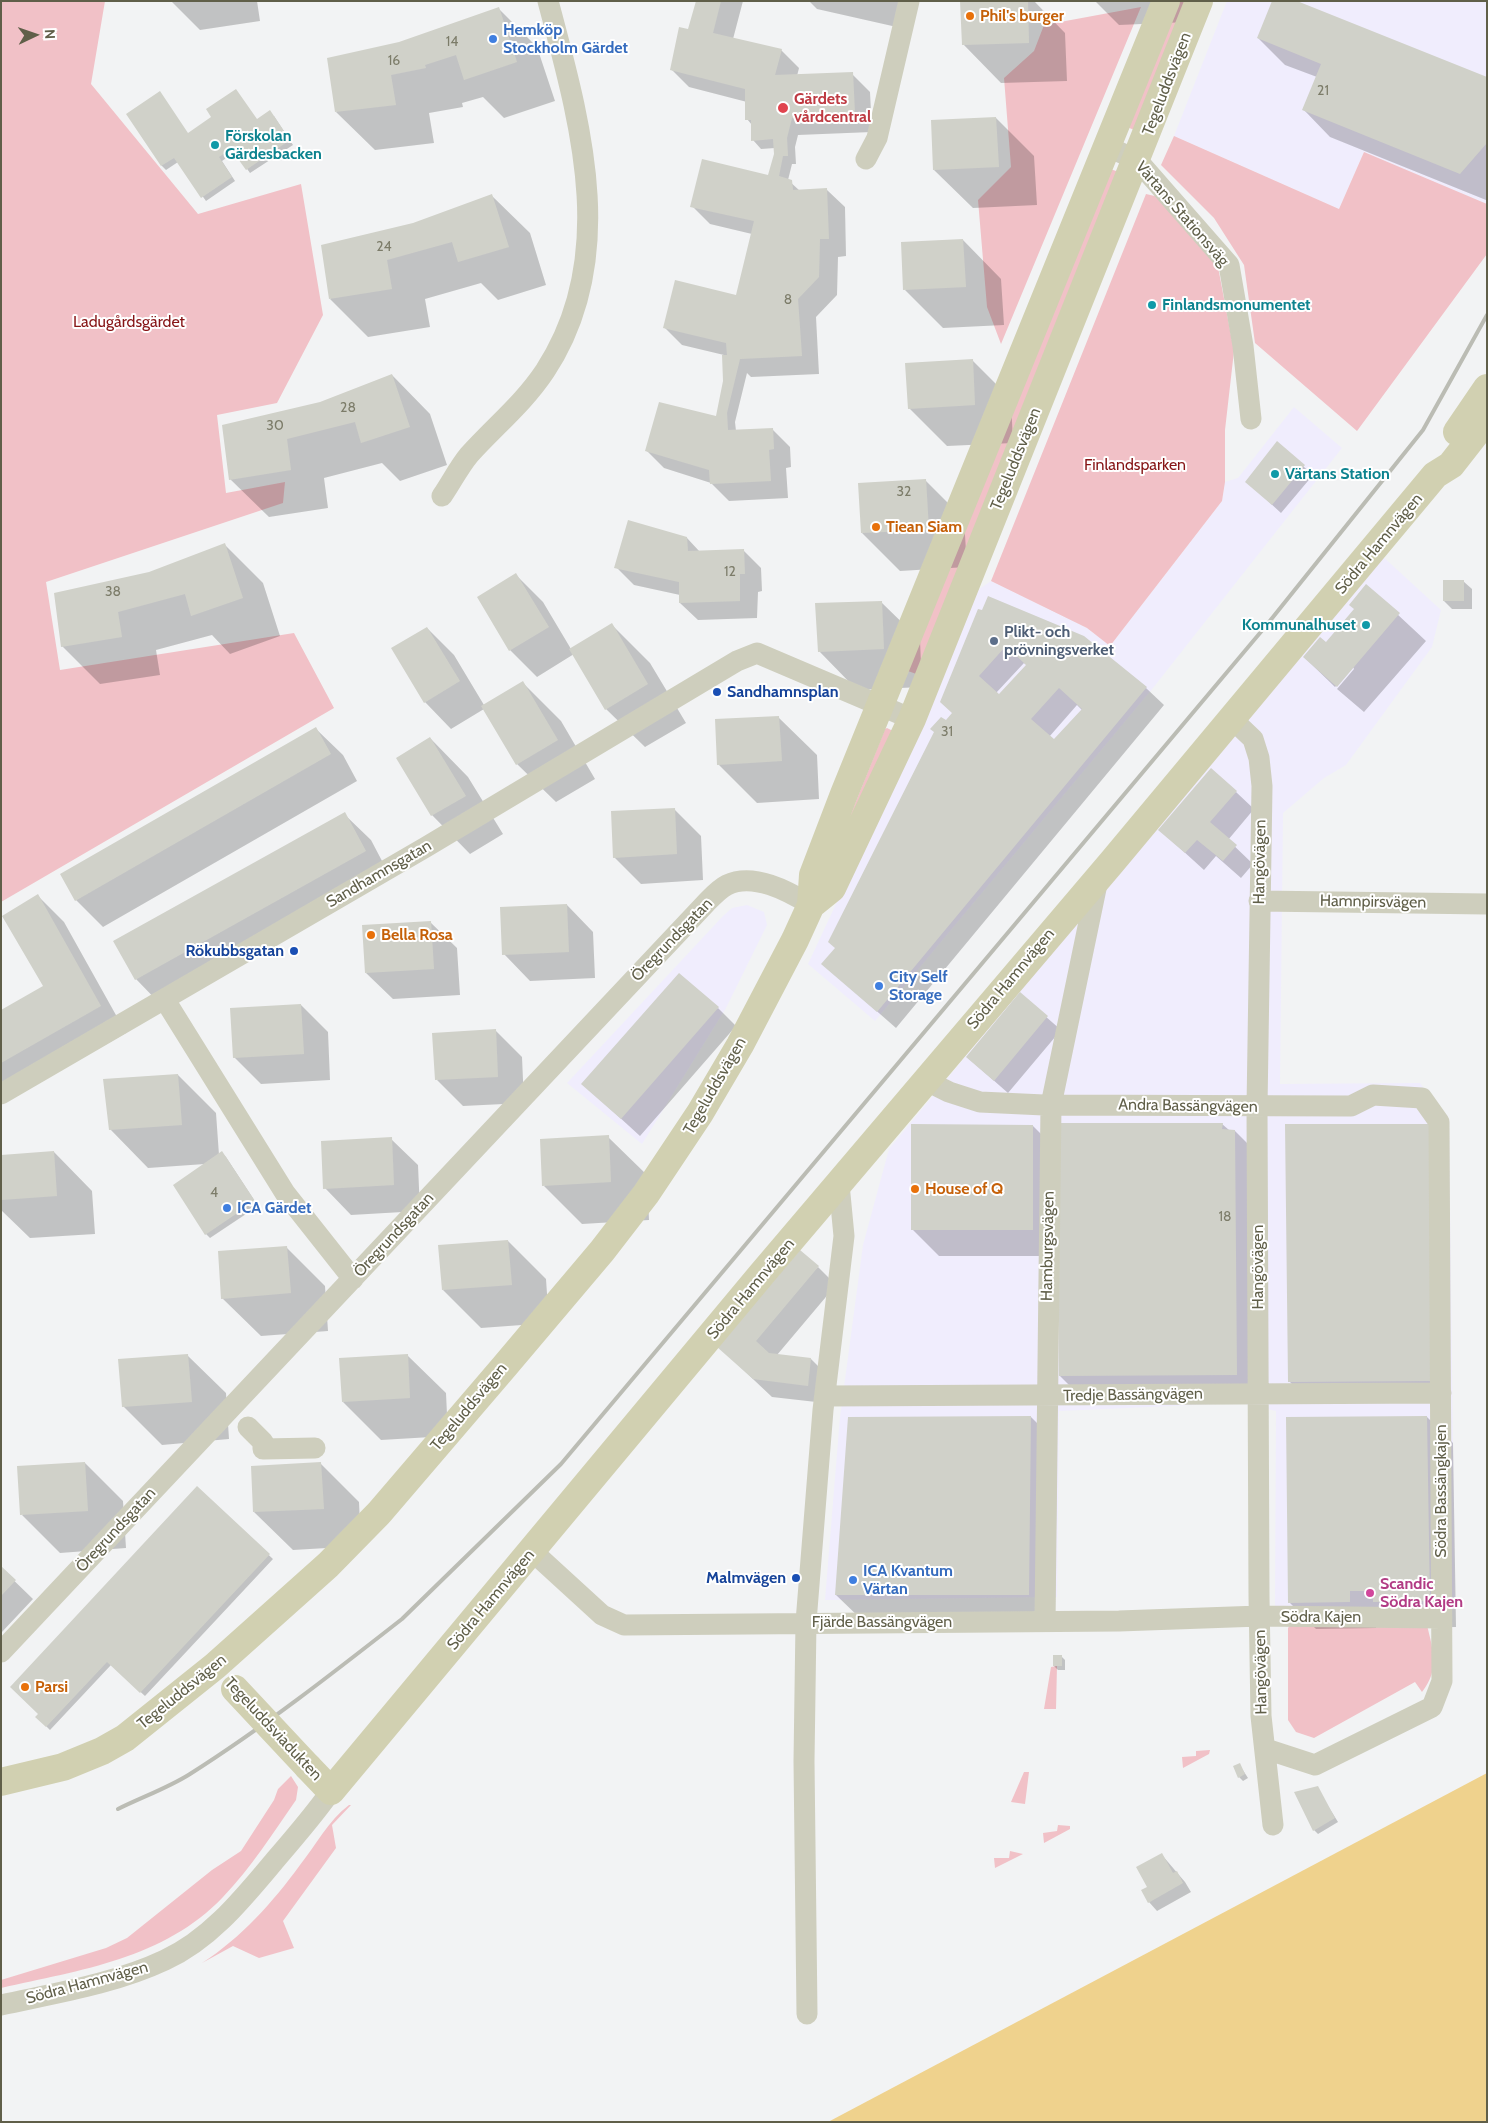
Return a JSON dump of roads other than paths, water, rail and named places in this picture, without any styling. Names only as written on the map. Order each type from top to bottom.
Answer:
[{"type":"main road","name":"Tegeluddsvägen","points":[[1,1782],[63,1767],[126,1738],[215,1666],[328,1565],[379,1513],[602,1250],[646,1194],[700,1113],[740,1045],[796,940],[811,905],[813,875],[1166,1]]},
{"type":"main road","name":"Tegeluddsvägen","points":[[811,905],[832,888],[912,719],[1199,1]]},
{"type":"main road","name":"Södra Hamnvägen","points":[[1435,475],[1440,458],[1487,388]]},
{"type":"main road","name":"Södra Hamnvägen","points":[[331,1791],[925,1080],[1232,719],[1435,475],[1451,465],[1487,419]]},
{"type":"main road","name":"Tegeluddsviadukten","points":[[215,1666],[331,1791]]},
{"type":"street","points":[[442,496],[468,456],[522,403],[544,372],[560,346],[576,307],[583,270],[588,219],[586,165],[577,114],[548,1]]},
{"type":"street","points":[[866,159],[878,138],[909,1]]},
{"type":"street","name":"Värtans Stationsväg","points":[[1106,146],[1137,160],[1229,265],[1243,346],[1252,418]]},
{"type":"street","name":"Sandhamnsgatan","points":[[1,1094],[165,1000],[737,661],[757,653],[881,705]]},
{"type":"street","points":[[881,705],[912,719]]},
{"type":"street","name":"Hangövägen","points":[[1232,719],[1253,739],[1262,786],[1257,1107],[1261,1716],[1273,1825]]},
{"type":"street","name":"Hamburgsvägen","points":[[1045,1621],[1051,1104],[1099,876]]},
{"type":"street","name":"Öregrundsgatan","points":[[1,1652],[666,945],[725,886],[746,880],[756,881],[790,894],[811,905]]},
{"type":"street","name":"Hamnpirsvägen","points":[[1259,901],[1487,904]]},
{"type":"street","points":[[165,1000],[285,1193],[352,1279]]},
{"type":"street","name":"Andra Bassängvägen","points":[[925,1080],[949,1092],[980,1102],[1257,1107],[1351,1106],[1373,1095],[1422,1098],[1439,1122]]},
{"type":"street","name":"Södra Bassängkajen","points":[[1266,1749],[1315,1765],[1432,1707],[1442,1682],[1439,1122]]},
{"type":"street","points":[[807,2014],[804,1761],[806,1622],[825,1396],[844,1236],[838,1184]]},
{"type":"street","name":"Tredje Bassängvägen","points":[[825,1396],[1441,1393]]},
{"type":"street","points":[[248,1427],[263,1442],[263,1449],[315,1448]]},
{"type":"street","name":"Fjärde Bassängvägen","points":[[532,1551],[602,1615],[624,1625],[1045,1621],[1260,1616]]},
{"type":"street","name":"Södra Kajen","points":[[1260,1616],[1441,1618]]},
{"type":"street","name":"Södra Hamnvägen","points":[[1,2005],[136,1972],[167,1959],[192,1944],[217,1925],[251,1889],[331,1791]]},
{"type":"railway","points":[[118,1809],[173,1784],[245,1738],[402,1619],[561,1464],[1265,627],[1423,430],[1487,315]]},
{"type":"place","name":"Phil's burger","points":[[970,16]]},
{"type":"place","name":"Hemköp Stockholm Gärdet","points":[[493,39]]},
{"type":"place","name":"Gärdets vårdcentral","points":[[783,108]]},
{"type":"place","name":"Förskolan Gärdesbacken","points":[[215,145]]},
{"type":"place","name":"Finlandsmonumentet","points":[[1152,305]]},
{"type":"place","name":"Värtans Station","points":[[1275,474]]},
{"type":"place","name":"Tiean Siam","points":[[876,527]]},
{"type":"place","name":"Kommunalhuset","points":[[1366,625]]},
{"type":"place","name":"Plikt- och prövningsverket","points":[[994,641]]},
{"type":"place","name":"Sandhamnsplan","points":[[717,692]]},
{"type":"place","name":"Bella Rosa","points":[[371,935]]},
{"type":"place","name":"Rökubbsgatan","points":[[294,951]]},
{"type":"place","name":"City Self Storage","points":[[879,986]]},
{"type":"place","name":"House of Q","points":[[915,1189]]},
{"type":"place","name":"ICA Gärdet","points":[[227,1208]]},
{"type":"place","name":"Malmvägen","points":[[796,1578]]},
{"type":"place","name":"ICA Kvantum Värtan","points":[[853,1580]]},
{"type":"place","name":"Scandic Södra Kajen","points":[[1370,1593]]},
{"type":"place","name":"Parsi","points":[[25,1687]]},
{"type":"park label","name":"Ladugårdsgärdet","points":[[129,322]]},
{"type":"park label","name":"Finlandsparken","points":[[1135,465]]}]
